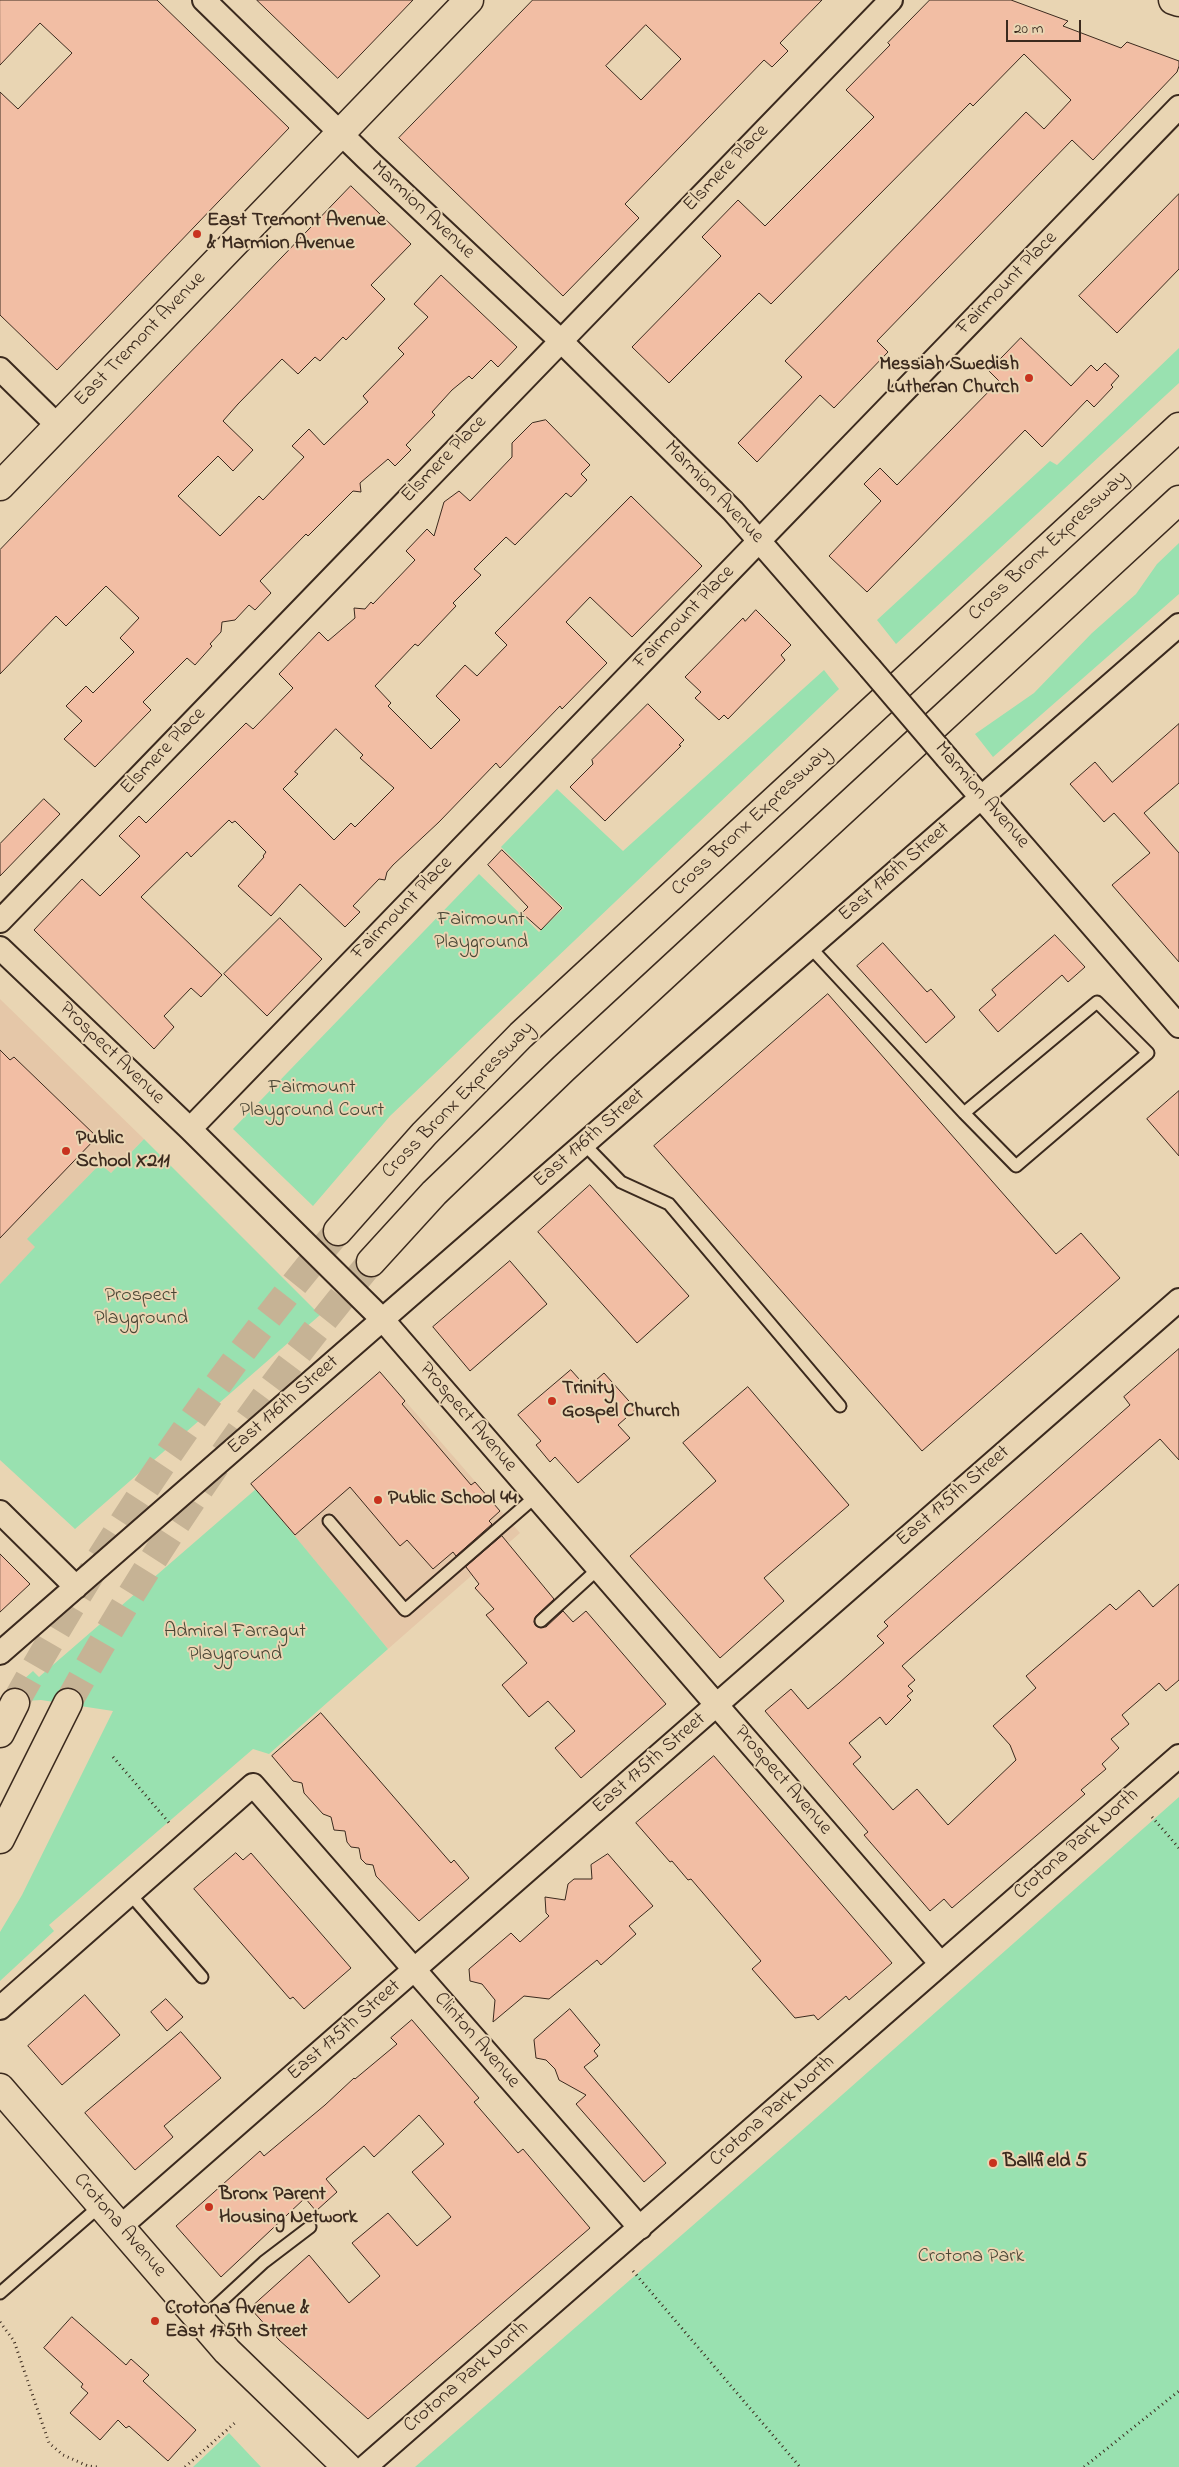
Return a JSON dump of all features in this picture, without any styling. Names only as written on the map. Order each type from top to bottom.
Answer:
[{"type":"main road","name":"East Tremont Avenue","points":[[0,486],[469,0]]},
{"type":"main road","points":[[1173,0],[1179,2]]},
{"type":"main road","name":"Cross Bronx Expressway","points":[[338,1231],[430,1127],[521,1035],[1179,427]]},
{"type":"main road","points":[[371,1262],[434,1193],[564,1068],[1179,500]]},
{"type":"main road","points":[[0,1839],[68,1702]]},
{"type":"main road","points":[[0,1733],[15,1703]]},
{"type":"main road","name":"Crotona Avenue","points":[[0,2088],[237,2361],[348,2467]]},
{"type":"street","name":"Marmion Avenue","points":[[204,0],[560,340],[733,511],[1179,1026]]},
{"type":"street","name":"Elsmere Place","points":[[0,921],[891,0]]},
{"type":"street","name":"Fairmount Place","points":[[190,1129],[1179,107]]},
{"type":"street","points":[[0,370],[58,426]]},
{"type":"street","name":"East 176th Street","points":[[0,1653],[1179,625]]},
{"type":"street","name":"Prospect Avenue","points":[[0,948],[190,1129],[383,1320],[941,1964]]},
{"type":"street","name":"East 175th Street","points":[[120,2227],[1179,1300]]},
{"type":"street","points":[[0,1512],[76,1587]]},
{"type":"street","name":"Crotona Park North","points":[[365,2467],[1179,1756]]},
{"type":"street","name":"Clinton Avenue","points":[[130,1894],[253,1785],[640,2228]]},
{"type":"street","points":[[0,2008],[130,1894]]},
{"type":"lane","points":[[810,947],[964,1113],[1016,1166],[1148,1053],[1097,1002],[964,1113]]},
{"type":"lane","points":[[584,1144],[621,1182],[670,1204],[840,1406]]},
{"type":"lane","points":[[329,1521],[405,1610],[535,1497]]},
{"type":"lane","points":[[541,1621],[598,1569]]},
{"type":"lane","points":[[130,1894],[202,1977]]},
{"type":"lane","points":[[0,2293],[101,2205]]},
{"type":"lane","points":[[201,2320],[264,2262],[310,2227]]},
{"type":"path","points":[[113,1757],[171,1825]]},
{"type":"path","points":[[1152,1817],[1179,1848]]},
{"type":"path","points":[[633,2271],[800,2467]]},
{"type":"path","points":[[0,2322],[14,2341],[49,2444],[63,2455],[88,2466],[97,2467]]},
{"type":"path","points":[[1084,2467],[1179,2391]]},
{"type":"path","points":[[184,2467],[237,2421]]},
{"type":"shaded area","name":"Public School X211","points":[[0,999],[144,1139],[111,1173],[100,1164],[28,1239],[36,1247],[0,1284]]},
{"type":"shaded area","name":"Public School 44","points":[[380,1372],[520,1533],[388,1649],[251,1484]]},
{"type":"green space","points":[[1179,348],[1179,383],[896,644],[877,620],[1050,461],[1057,465]]},
{"type":"green space","points":[[1179,543],[1179,594],[993,757],[975,734],[1034,693],[1092,633],[1136,594],[1157,564]]},
{"type":"green space","points":[[824,670],[839,689],[390,1116],[313,1206],[233,1129],[479,874],[539,932],[564,908],[501,847],[557,789],[623,851]]},
{"type":"green space","name":"Prospect Playground","points":[[144,1139],[320,1315],[75,1529],[0,1460],[0,1284],[35,1247],[27,1239],[100,1164],[111,1173]]},
{"type":"green space","name":"Admiral Farragut Playground","points":[[256,1489],[388,1649],[269,1754],[253,1749],[49,1925],[54,1931],[0,1981],[0,1932],[22,1895],[113,1711],[41,1700],[24,1701],[0,1709],[0,1701],[33,1671],[39,1677]]},
{"type":"green space","name":"Crotona Park","points":[[1179,1797],[1179,2467],[415,2467],[799,2133]]},
{"type":"green space","points":[[229,2433],[261,2467],[193,2467]]},
{"type":"building","points":[[0,0],[157,0],[289,128],[57,370],[0,315],[0,92],[18,109],[72,53],[40,23],[0,65]]},
{"type":"building","points":[[257,0],[413,0],[338,78]]},
{"type":"building","points":[[533,0],[822,0],[780,43],[788,51],[772,67],[764,60],[625,204],[639,218],[563,296],[399,138]],"holes":[[[646,25],[681,59],[641,100],[606,66]]]},
{"type":"building","points":[[930,0],[1011,0],[1068,21],[1063,26],[1121,48],[1127,42],[1179,61],[1179,66],[1177,72],[1093,160],[1072,140],[877,341],[888,352],[834,408],[820,395],[757,462],[738,443],[802,377],[785,361],[1026,112],[1044,129],[1071,100],[1024,54],[973,106],[970,103],[771,304],[759,293],[669,383],[632,347],[721,256],[702,237],[738,200],[765,226],[874,117],[846,90]]},
{"type":"building","points":[[351,186],[411,244],[371,285],[385,299],[346,340],[343,337],[320,361],[315,357],[298,374],[282,359],[223,421],[253,450],[233,471],[218,456],[178,496],[220,536],[259,496],[263,500],[304,457],[292,446],[309,429],[324,445],[368,402],[363,396],[404,354],[398,348],[428,317],[414,304],[441,275],[517,347],[498,367],[491,360],[472,379],[469,376],[452,390],[432,412],[435,415],[406,445],[411,450],[395,466],[388,459],[360,483],[361,492],[353,491],[308,536],[306,534],[260,581],[271,593],[255,610],[249,605],[235,620],[222,622],[221,632],[210,644],[212,646],[195,665],[187,658],[143,702],[151,710],[95,767],[64,739],[82,721],[66,706],[86,686],[93,693],[134,652],[120,638],[139,618],[106,586],[66,626],[56,616],[0,674],[0,550]]},
{"type":"building","points":[[1179,194],[1179,269],[1117,333],[1079,296]]},
{"type":"building","points":[[1021,338],[1071,386],[1091,365],[1097,371],[1105,363],[1119,376],[1111,385],[1113,387],[1094,407],[1087,400],[1042,447],[1025,430],[867,592],[829,556],[881,501],[864,484],[880,468],[897,485],[999,381],[989,371]]},
{"type":"building","points":[[546,420],[590,465],[581,474],[587,480],[571,497],[566,493],[515,545],[506,537],[474,569],[481,575],[453,603],[456,606],[418,646],[415,644],[375,686],[391,703],[388,706],[431,749],[460,720],[436,696],[465,665],[477,676],[507,645],[495,633],[631,496],[702,566],[632,637],[590,597],[566,622],[607,663],[562,709],[560,706],[500,768],[496,763],[439,822],[393,865],[387,872],[385,880],[379,879],[353,906],[360,912],[345,927],[300,884],[271,916],[238,886],[264,857],[266,852],[235,821],[232,823],[229,820],[191,857],[187,852],[141,897],[222,975],[201,997],[191,988],[164,1016],[174,1027],[154,1049],[34,930],[82,879],[100,896],[140,856],[119,836],[139,816],[146,823],[246,723],[253,729],[293,688],[279,674],[319,632],[328,641],[355,618],[354,608],[365,609],[371,602],[373,604],[415,560],[406,551],[427,529],[434,536],[444,502],[459,491],[470,501],[512,457],[512,443],[532,423]],"holes":[[[336,729],[363,755],[360,758],[394,788],[355,827],[351,823],[334,840],[283,789],[298,774],[295,772]]]},
{"type":"building","points":[[756,610],[791,645],[781,655],[785,660],[728,719],[724,715],[719,720],[695,698],[701,692],[685,677],[743,618],[745,621]]},
{"type":"building","points":[[648,704],[684,740],[679,745],[681,746],[605,821],[570,787],[593,764],[592,760]]},
{"type":"building","points":[[1179,724],[1179,783],[1144,813],[1179,853],[1179,962],[1112,885],[1150,853],[1114,813],[1104,822],[1070,784],[1095,762],[1112,782]]},
{"type":"building","points":[[44,799],[60,814],[0,876],[0,844]]},
{"type":"building","points":[[502,850],[562,908],[541,930],[522,913],[528,907],[488,865]]},
{"type":"building","points":[[280,918],[322,959],[267,1016],[224,974]]},
{"type":"building","points":[[1055,935],[1085,967],[1068,982],[1062,975],[998,1032],[979,1010],[996,995],[992,990]]},
{"type":"building","points":[[883,943],[927,992],[931,989],[955,1017],[926,1043],[857,966]]},
{"type":"building","points":[[828,994],[1056,1254],[1081,1233],[1120,1278],[922,1451],[654,1146]]},
{"type":"building","points":[[0,1050],[10,1060],[14,1057],[97,1137],[0,1238]]},
{"type":"building","points":[[1179,1091],[1179,1156],[1147,1119]]},
{"type":"building","points":[[590,1185],[689,1296],[637,1343],[538,1232]]},
{"type":"building","points":[[510,1261],[547,1304],[470,1371],[433,1327]]},
{"type":"building","points":[[1179,1349],[1179,1460],[1160,1439],[902,1666],[915,1680],[908,1686],[913,1691],[907,1696],[911,1700],[886,1725],[880,1717],[849,1743],[861,1757],[853,1764],[893,1810],[917,1789],[948,1825],[1016,1760],[1010,1745],[993,1726],[1036,1688],[1026,1676],[1110,1604],[1116,1610],[1139,1590],[1153,1607],[1179,1584],[1179,1680],[1166,1691],[1159,1683],[1122,1715],[1129,1724],[1111,1739],[1119,1748],[1102,1764],[1106,1769],[1081,1790],[1085,1794],[952,1908],[944,1899],[930,1911],[864,1835],[868,1832],[765,1711],[791,1689],[808,1709],[839,1683],[884,1643],[877,1636],[888,1626],[884,1622],[1130,1405],[1124,1397]]},
{"type":"building","points":[[571,1370],[587,1388],[604,1373],[636,1409],[618,1425],[630,1438],[578,1483],[555,1457],[550,1462],[536,1445],[541,1441],[518,1415]]},
{"type":"building","name":"Public School 44","points":[[380,1372],[405,1401],[402,1404],[471,1485],[475,1482],[500,1511],[489,1521],[492,1524],[456,1556],[453,1552],[433,1569],[407,1540],[400,1546],[350,1487],[295,1535],[251,1484]]},
{"type":"building","points":[[748,1387],[849,1505],[764,1578],[784,1601],[720,1658],[630,1556],[716,1481],[683,1443]]},
{"type":"building","points":[[502,1536],[554,1599],[536,1616],[534,1622],[536,1626],[546,1627],[563,1611],[573,1622],[586,1611],[666,1704],[581,1778],[555,1748],[575,1731],[548,1701],[529,1717],[502,1685],[527,1663],[486,1615],[494,1609],[475,1588],[479,1584],[466,1567]]},
{"type":"building","points":[[0,1554],[30,1584],[0,1612]]},
{"type":"building","points":[[321,1713],[451,1863],[454,1860],[469,1878],[419,1921],[376,1876],[373,1865],[366,1864],[361,1859],[359,1848],[351,1847],[347,1842],[345,1831],[334,1830],[331,1817],[323,1814],[304,1793],[302,1783],[293,1781],[272,1756]]},
{"type":"building","points":[[714,1756],[892,1963],[849,2000],[846,1996],[818,2020],[814,2015],[795,2018],[752,1969],[761,1961],[691,1879],[688,1880],[672,1861],[670,1862],[636,1823]]},
{"type":"building","points":[[236,1853],[243,1860],[251,1853],[351,1968],[304,2009],[293,1997],[290,1999],[194,1889]]},
{"type":"building","points":[[608,1854],[653,1906],[629,1926],[636,1934],[601,1965],[597,1960],[549,1999],[524,1996],[493,2022],[495,2000],[482,1984],[470,1981],[469,1969],[511,1933],[520,1942],[549,1916],[546,1913],[545,1897],[565,1900],[568,1884],[574,1879],[592,1879],[591,1865]]},
{"type":"building","points":[[85,1995],[120,2035],[62,2085],[28,2046]]},
{"type":"building","points":[[166,1999],[183,2017],[167,2031],[151,2012]]},
{"type":"building","points":[[570,2009],[600,2045],[594,2051],[598,2056],[584,2067],[666,2163],[644,2182],[576,2104],[586,2095],[559,2080],[555,2069],[546,2060],[536,2058],[534,2040]]},
{"type":"building","points":[[412,2020],[479,2098],[474,2102],[518,2153],[523,2149],[590,2228],[368,2419],[279,2340],[250,2308],[309,2255],[349,2303],[380,2276],[352,2243],[388,2213],[417,2246],[451,2217],[412,2172],[444,2144],[419,2115],[374,2157],[364,2146],[326,2179],[337,2192],[316,2211],[305,2198],[221,2277],[176,2226],[260,2151],[264,2156],[354,2078],[397,2044],[391,2038]]},
{"type":"building","points":[[181,2032],[221,2078],[164,2126],[173,2137],[135,2170],[85,2113]]},
{"type":"building","points":[[72,2317],[126,2365],[131,2359],[149,2375],[143,2381],[196,2430],[168,2461],[129,2426],[126,2428],[118,2420],[100,2440],[70,2413],[88,2393],[81,2387],[83,2384],[44,2348]]},
{"type":"tunnel","points":[[15,1703],[87,1579],[165,1459],[249,1343],[338,1231]]},
{"type":"tunnel","points":[[68,1703],[136,1588],[209,1475],[288,1367],[371,1262]]},
{"type":"place","name":"East Tremont Avenue & Marmion Avenue","points":[[197,234]]},
{"type":"place","name":"Messiah Swedish Lutheran Church","points":[[1029,378]]},
{"type":"place","name":"Public School X211","points":[[66,1151]]},
{"type":"place","name":"Trinity Gospel Church","points":[[552,1401]]},
{"type":"place","name":"Public School 44","points":[[378,1500]]},
{"type":"place","name":"Ballfield 5","points":[[993,2163]]},
{"type":"place","name":"Bronx Parent Housing Network","points":[[209,2207]]},
{"type":"place","name":"Crotona Avenue & East 175th Street","points":[[155,2321]]},
{"type":"park label","name":"Fairmount Playground","points":[[481,932]]},
{"type":"park label","name":"Fairmount Playground Court","points":[[312,1100]]}]
